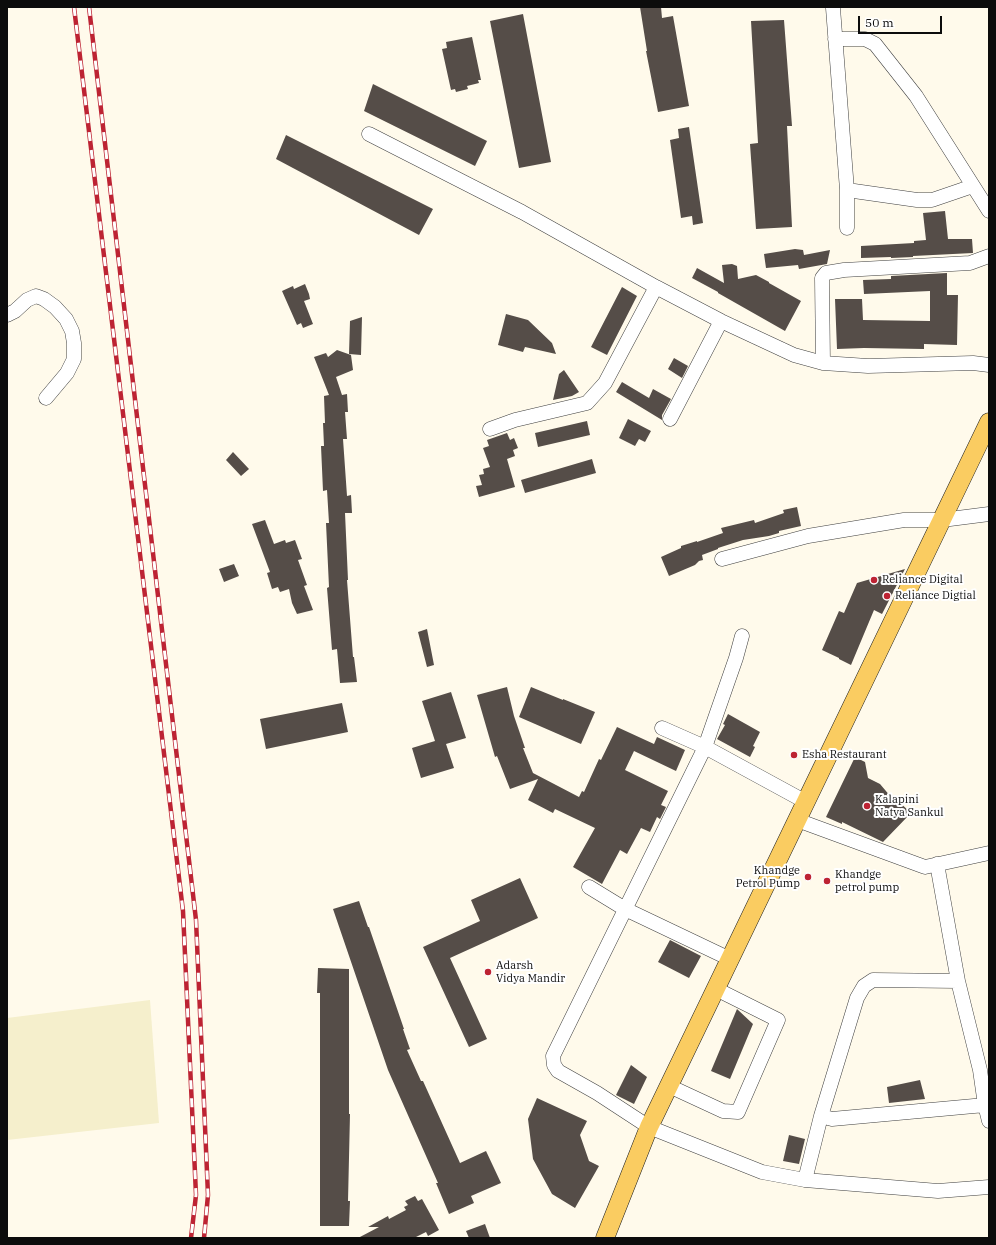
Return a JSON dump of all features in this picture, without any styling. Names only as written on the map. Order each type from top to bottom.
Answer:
[{"type":"main road","points":[[605,1238],[649,1127],[989,422]]},
{"type":"street","points":[[833,8],[848,190],[847,228]]},
{"type":"street","points":[[835,39],[865,38],[875,44],[916,96],[989,211]]},
{"type":"street","points":[[369,134],[522,212],[656,287],[721,321],[794,355],[824,363],[868,366],[973,363],[989,365]]},
{"type":"street","points":[[848,190],[917,200],[932,200],[973,186]]},
{"type":"street","points":[[824,363],[822,278],[826,273],[844,270],[970,264],[989,256]]},
{"type":"street","points":[[490,429],[515,420],[588,403],[605,383],[656,287]]},
{"type":"street","points":[[7,315],[15,311],[27,300],[36,296],[44,299],[55,307],[66,319],[72,331],[74,359],[67,373],[46,398]]},
{"type":"street","points":[[670,419],[721,321]]},
{"type":"street","points":[[722,559],[808,536],[904,520],[942,520],[989,514]]},
{"type":"street","points":[[742,636],[736,658],[705,747],[553,1056],[554,1065],[558,1071],[598,1093],[649,1127],[762,1172],[805,1180],[938,1191],[989,1187]]},
{"type":"street","points":[[662,728],[705,747],[806,802]]},
{"type":"street","points":[[797,820],[925,867],[989,853]]},
{"type":"street","points":[[937,864],[958,981],[980,1070],[989,1121]]},
{"type":"street","points":[[589,887],[625,909],[730,959]]},
{"type":"street","points":[[805,1180],[821,1116],[857,998],[864,986],[873,980],[958,981]]},
{"type":"street","points":[[669,1086],[723,1111],[738,1112],[778,1020],[716,989]]},
{"type":"street","points":[[821,1116],[832,1119],[985,1105]]},
{"type":"shaded area","points":[[150,1000],[159,1123],[7,1140],[7,1018]]},
{"type":"building","points":[[640,7],[661,7],[662,18],[673,16],[689,106],[658,112],[646,51]]},
{"type":"building","points":[[523,14],[551,162],[519,168],[490,21]]},
{"type":"building","points":[[784,20],[792,126],[787,126],[792,227],[756,229],[750,144],[758,143],[751,21]]},
{"type":"building","points":[[472,37],[481,80],[478,80],[479,83],[467,86],[468,89],[456,92],[455,89],[451,90],[442,49],[447,48],[446,42]]},
{"type":"building","points":[[373,84],[487,141],[475,166],[364,111]]},
{"type":"building","points":[[689,127],[703,223],[693,225],[692,216],[681,218],[670,140],[679,138],[678,129]]},
{"type":"building","points":[[286,135],[433,209],[419,235],[276,159]]},
{"type":"building","points":[[945,211],[948,239],[972,239],[973,253],[891,258],[861,258],[861,246],[914,243],[914,241],[926,240],[923,213]]},
{"type":"building","points":[[795,249],[803,250],[804,255],[830,250],[827,264],[799,269],[798,265],[766,268],[764,254]]},
{"type":"building","points":[[732,264],[737,266],[738,279],[756,275],[801,301],[785,331],[692,278],[697,268],[724,283],[722,265]]},
{"type":"building","points":[[947,273],[947,295],[958,295],[957,345],[924,344],[924,349],[837,349],[835,299],[862,299],[863,320],[930,321],[930,291],[864,294],[863,280],[891,279],[891,276]]},
{"type":"building","points":[[305,284],[310,299],[304,301],[313,324],[303,328],[301,323],[297,325],[282,291],[293,286],[294,289]]},
{"type":"building","points":[[622,287],[637,296],[607,355],[591,347]]},
{"type":"building","points":[[506,314],[528,320],[552,343],[556,354],[525,347],[523,352],[498,345]]},
{"type":"building","points":[[362,317],[361,355],[349,354],[350,321]]},
{"type":"building","points":[[337,350],[351,355],[353,370],[336,377],[342,395],[347,394],[348,412],[345,412],[347,439],[343,439],[347,496],[351,495],[352,513],[345,513],[347,580],[353,657],[357,682],[340,683],[337,649],[332,650],[327,588],[329,587],[326,523],[329,523],[327,490],[323,491],[321,446],[324,446],[324,396],[329,395],[314,357],[326,353],[328,357]]},
{"type":"building","points":[[674,358],[688,366],[682,378],[668,369]]},
{"type":"building","points":[[564,370],[579,392],[572,396],[553,400],[559,374]]},
{"type":"building","points":[[622,382],[649,398],[653,389],[671,399],[662,415],[662,420],[616,392]]},
{"type":"building","points":[[628,419],[651,431],[645,442],[639,439],[635,446],[619,438]]},
{"type":"building","points":[[587,421],[590,435],[538,447],[535,433]]},
{"type":"building","points":[[507,433],[510,440],[514,438],[518,448],[513,450],[515,456],[507,459],[515,487],[479,497],[476,486],[482,485],[479,475],[484,474],[483,469],[490,467],[483,448],[489,446],[487,440]]},
{"type":"building","points":[[233,452],[249,469],[241,476],[226,460]]},
{"type":"building","points":[[592,459],[596,473],[525,493],[521,480]]},
{"type":"building","points":[[797,507],[801,526],[779,531],[779,533],[769,536],[743,540],[718,548],[702,555],[703,560],[699,561],[695,565],[669,576],[661,557],[681,548],[681,546],[723,533],[721,528],[754,520],[755,523],[784,513],[783,510]]},
{"type":"building","points":[[265,520],[274,544],[285,540],[286,543],[295,540],[302,559],[298,560],[307,585],[304,586],[313,610],[297,614],[292,603],[289,589],[280,592],[278,587],[272,589],[267,573],[270,572],[252,524]]},
{"type":"building","points":[[234,564],[239,576],[224,582],[219,569]]},
{"type":"building","points":[[905,569],[882,614],[874,610],[851,665],[822,650],[839,611],[844,613],[857,583]]},
{"type":"building","points":[[427,629],[434,665],[427,667],[418,632]]},
{"type":"building","points":[[507,687],[514,716],[525,748],[523,748],[533,773],[579,797],[582,791],[584,792],[599,759],[601,760],[617,727],[654,744],[657,737],[685,750],[676,771],[634,751],[625,770],[668,791],[661,805],[666,807],[660,819],[657,817],[650,832],[641,828],[627,854],[620,850],[602,884],[573,867],[595,828],[555,809],[553,813],[528,800],[538,779],[510,789],[497,756],[495,757],[477,695]]},
{"type":"building","points":[[531,687],[595,712],[581,744],[519,717]]},
{"type":"building","points":[[451,692],[466,738],[446,744],[454,768],[421,778],[412,748],[435,741],[422,701]]},
{"type":"building","points":[[342,703],[348,732],[266,749],[260,719]]},
{"type":"building","points":[[728,714],[760,732],[753,746],[755,747],[750,757],[717,739],[725,725],[723,724]]},
{"type":"building","name":"Kalapini Natya Sankul","points":[[855,757],[865,762],[868,778],[880,784],[891,797],[896,799],[911,813],[883,842],[842,822],[842,824],[826,817]]},
{"type":"building","points":[[520,878],[538,918],[450,958],[487,1039],[469,1047],[423,947],[480,921],[471,900]]},
{"type":"building","points":[[359,901],[404,1029],[410,1049],[407,1050],[421,1081],[423,1081],[460,1163],[486,1151],[501,1183],[471,1196],[474,1203],[449,1214],[436,1183],[438,1183],[388,1070],[333,909]]},
{"type":"building","points":[[670,940],[701,956],[689,978],[658,962]]},
{"type":"building","points":[[318,968],[349,969],[349,1226],[320,1226],[320,993],[317,993]]},
{"type":"building","points":[[737,1009],[753,1024],[730,1079],[711,1071]]},
{"type":"building","points":[[631,1065],[647,1077],[634,1104],[616,1095]]},
{"type":"building","points":[[920,1080],[925,1099],[889,1103],[887,1087]]},
{"type":"building","points":[[537,1098],[587,1121],[580,1135],[589,1161],[599,1166],[575,1208],[552,1194],[533,1159],[528,1119]]},
{"type":"building","points":[[789,1135],[805,1139],[799,1164],[783,1161]]},
{"type":"building","points":[[415,1196],[418,1201],[422,1199],[439,1230],[428,1236],[426,1232],[414,1238],[358,1238],[379,1227],[368,1227],[388,1216],[389,1219],[406,1210],[404,1207],[408,1205],[405,1201]]},
{"type":"building","points":[[485,1224],[490,1238],[469,1238],[466,1231]]},
{"type":"railway","points":[[74,7],[183,911],[196,1195],[191,1238]]},
{"type":"railway","points":[[89,7],[196,920],[208,1195],[204,1238]]},
{"type":"place","name":"Reliance Digital","points":[[874,580]]},
{"type":"place","name":"Reliance Digtial","points":[[887,596]]},
{"type":"place","name":"Esha Restaurant","points":[[794,755]]},
{"type":"place","name":"Kalapini Natya Sankul","points":[[867,806]]},
{"type":"place","name":"Khandge Petrol Pump","points":[[808,877]]},
{"type":"place","name":"Khandge petrol pump","points":[[827,881]]},
{"type":"place","name":"Adarsh Vidya Mandir","points":[[488,972]]}]
